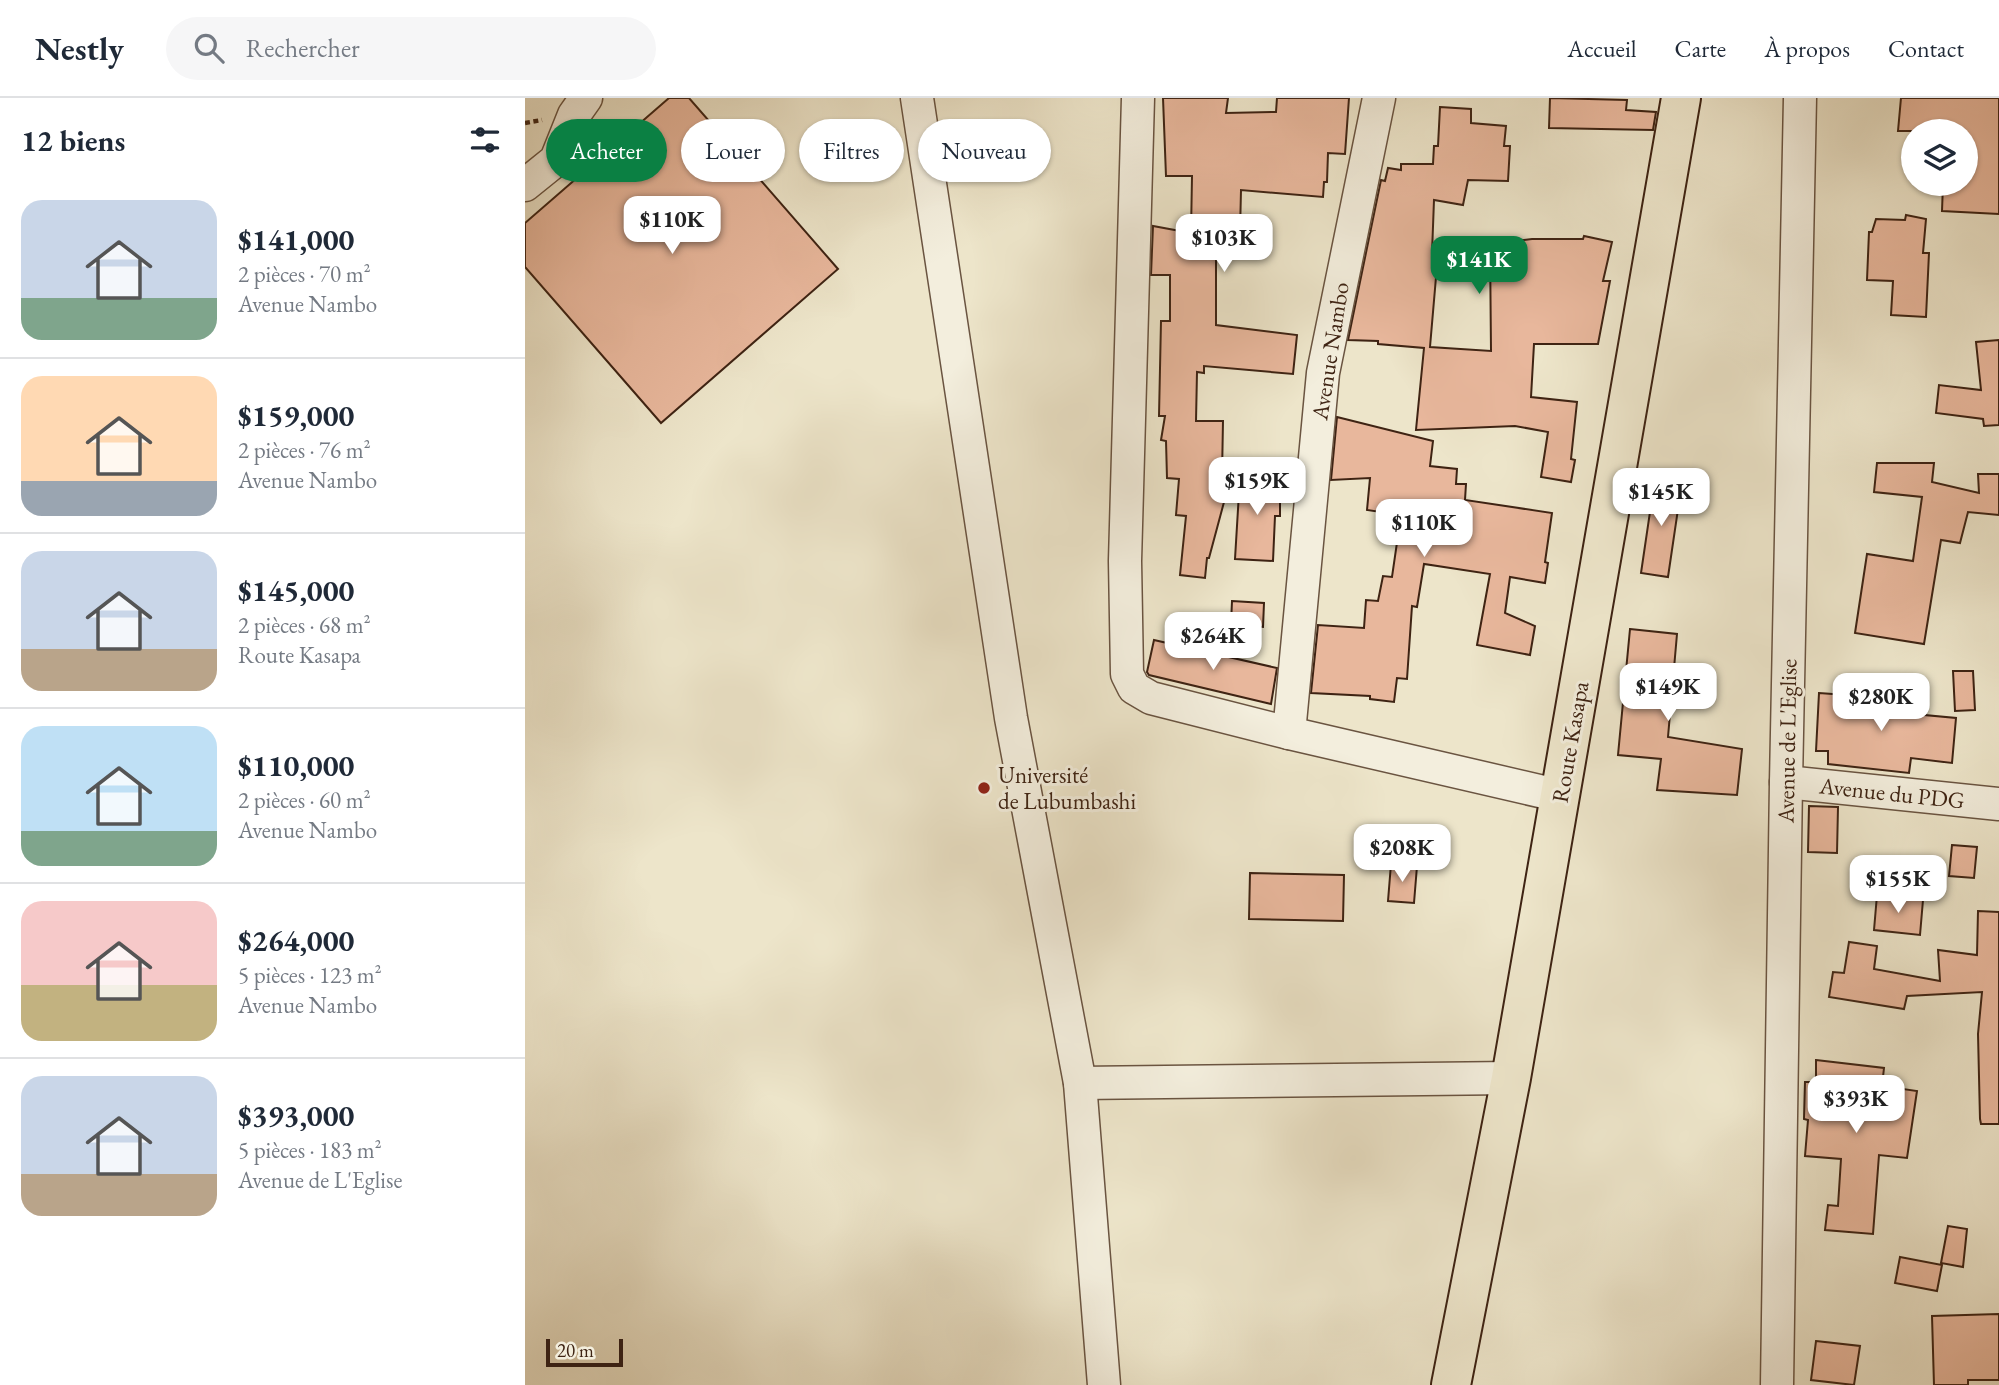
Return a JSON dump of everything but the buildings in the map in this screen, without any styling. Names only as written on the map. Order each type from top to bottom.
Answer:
[{"type":"main road","name":"Route Kasapa","points":[[1451,1385],[1511,1078],[1681,98]]},
{"type":"street","points":[[525,185],[556,160],[574,115],[586,98]]},
{"type":"street","points":[[917,98],[1011,718],[1080,1083],[1104,1385]]},
{"type":"street","points":[[1138,98],[1125,561],[1127,674],[1134,688],[1151,698],[1289,733],[1561,796]]},
{"type":"street","name":"Avenue Nambo","points":[[1289,733],[1323,373],[1379,98]]},
{"type":"street","name":"Avenue de L'Eglise","points":[[1777,1385],[1800,98]]},
{"type":"street","name":"Avenue du PDG","points":[[1786,782],[1999,804]]},
{"type":"street","points":[[1080,1083],[1511,1078]]},
{"type":"place","name":"Université de Lubumbashi","points":[[984,788]]}]
